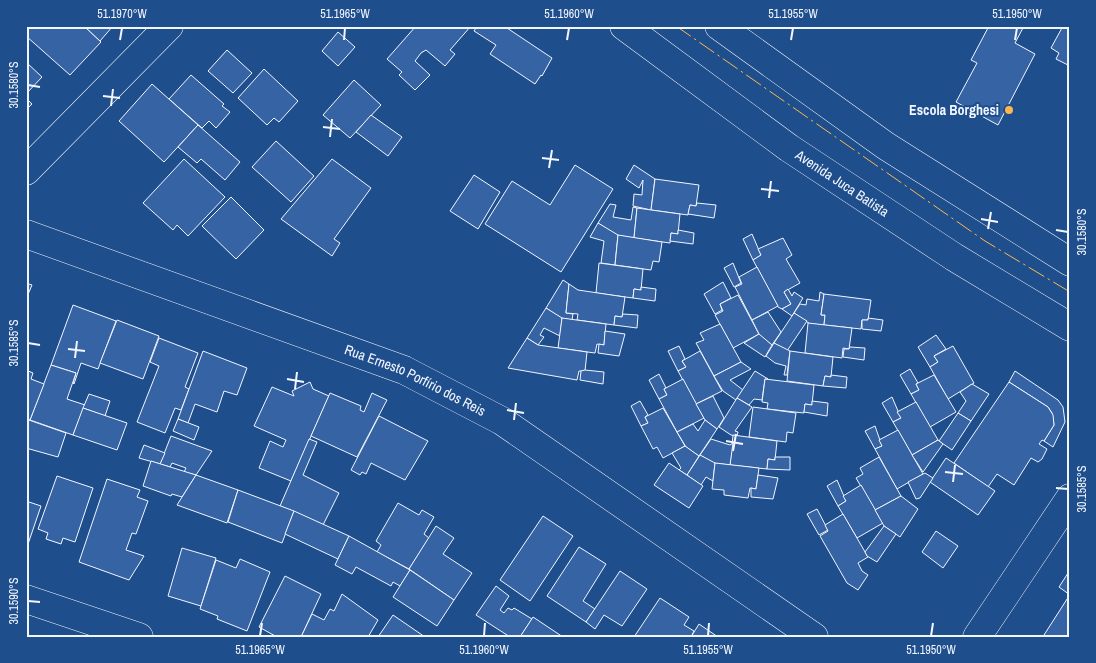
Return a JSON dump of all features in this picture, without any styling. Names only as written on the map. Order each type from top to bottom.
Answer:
[{"type":"street","points":[[26,171],[169,26]]},
{"type":"street","name":"Avenida Juca Batista","points":[[624,26],[790,148],[954,257],[1070,327]]},
{"type":"street","points":[[718,26],[886,146],[1070,262]]},
{"type":"street","name":"Rua Ernesto Porfírio dos Reis","points":[[26,234],[404,370],[502,422],[814,637]]},
{"type":"street","points":[[977,637],[1070,498]]},
{"type":"street","points":[[26,599],[139,637]]},
{"type":"building","points":[[26,26],[84,26],[101,42],[70,75],[26,36]]},
{"type":"building","points":[[84,26],[113,26],[100,41]]},
{"type":"building","points":[[416,26],[471,26],[450,50],[455,54],[445,66],[426,50],[421,53],[415,61],[430,75],[415,90],[399,75],[402,72],[387,59]]},
{"type":"building","points":[[477,26],[504,26],[552,58],[535,84],[490,54],[496,45],[474,31]]},
{"type":"building","points":[[989,26],[1024,26],[1015,43],[1035,54],[998,125],[956,102],[977,63],[971,60]]},
{"type":"building","points":[[1063,26],[1070,26],[1070,66],[1056,59],[1059,53],[1051,48]]},
{"type":"building","points":[[338,32],[355,47],[338,66],[322,51]]},
{"type":"building","points":[[227,50],[252,73],[233,93],[208,71]]},
{"type":"building","points":[[26,62],[42,77],[26,94]]},
{"type":"building","points":[[264,69],[298,101],[279,122],[274,118],[267,125],[238,98]]},
{"type":"building","points":[[191,75],[224,104],[222,106],[230,112],[216,128],[209,121],[202,128],[169,99]]},
{"type":"building","points":[[354,80],[381,105],[350,138],[323,115]]},
{"type":"building","points":[[152,84],[198,125],[164,162],[119,121]]},
{"type":"building","points":[[26,98],[32,104],[26,110]]},
{"type":"building","points":[[371,115],[402,137],[388,156],[356,132]]},
{"type":"building","points":[[198,125],[240,162],[225,180],[201,159],[197,163],[178,147]]},
{"type":"building","points":[[276,141],[314,176],[291,202],[252,167]]},
{"type":"building","points":[[184,159],[225,197],[188,236],[177,225],[173,230],[143,203]]},
{"type":"building","points":[[332,159],[371,188],[334,239],[340,243],[332,256],[281,219]]},
{"type":"building","points":[[575,165],[613,189],[561,272],[485,224],[512,181],[550,205]]},
{"type":"building","points":[[634,165],[655,179],[651,210],[633,206],[634,194],[642,195],[643,180],[639,188],[626,179]]},
{"type":"building","points":[[474,175],[500,192],[478,229],[450,211]]},
{"type":"building","points":[[655,179],[699,185],[696,206],[690,205],[688,215],[651,210]]},
{"type":"building","points":[[231,197],[264,230],[236,259],[202,226]]},
{"type":"building","points":[[697,203],[716,205],[714,218],[688,214],[690,205],[696,206]]},
{"type":"building","points":[[610,204],[616,205],[613,217],[631,220],[633,207],[637,208],[634,238],[616,235],[598,223]]},
{"type":"building","points":[[637,208],[680,214],[678,234],[671,233],[670,243],[634,238]]},
{"type":"building","points":[[598,223],[618,235],[615,265],[601,263],[604,241],[590,237]]},
{"type":"building","points":[[678,230],[694,233],[693,244],[670,241],[671,233],[678,234]]},
{"type":"building","points":[[752,234],[761,255],[753,260],[743,239]]},
{"type":"building","points":[[618,235],[662,242],[659,262],[653,261],[651,270],[615,265]]},
{"type":"building","points":[[783,238],[792,255],[786,259],[800,283],[784,292],[791,304],[782,309],[778,307],[753,260],[761,255],[758,249]]},
{"type":"building","points":[[599,263],[643,269],[641,290],[634,289],[633,298],[596,293]]},
{"type":"building","points":[[733,263],[741,283],[734,287],[724,268]]},
{"type":"building","points":[[757,267],[778,306],[752,320],[735,287],[742,284],[739,277]]},
{"type":"building","points":[[563,280],[569,284],[566,313],[573,314],[572,320],[561,318],[546,308]]},
{"type":"building","points":[[723,282],[731,298],[720,304],[722,310],[715,314],[704,294]]},
{"type":"building","points":[[26,283],[32,285],[26,299]]},
{"type":"building","points":[[569,284],[578,290],[625,297],[622,317],[615,316],[614,325],[577,320],[578,314],[566,313]]},
{"type":"building","points":[[641,287],[656,289],[655,301],[633,298],[634,289],[641,290]]},
{"type":"building","points":[[788,289],[792,296],[794,292],[803,298],[792,316],[782,309],[791,304],[784,292]]},
{"type":"building","points":[[820,292],[824,294],[821,315],[825,315],[824,325],[810,324],[794,313],[800,304],[806,305],[807,299],[819,301]]},
{"type":"building","points":[[824,294],[871,300],[868,320],[862,320],[861,329],[824,325],[825,315],[821,315]]},
{"type":"building","points":[[738,295],[759,334],[733,348],[715,315],[723,311],[720,304]]},
{"type":"building","points":[[73,305],[116,321],[98,369],[81,363],[74,384],[76,373],[51,365]]},
{"type":"building","points":[[546,308],[562,318],[560,336],[544,328],[540,335],[544,337],[538,345],[527,338]]},
{"type":"building","points":[[768,312],[781,332],[772,345],[760,336],[752,320]]},
{"type":"building","points":[[794,313],[807,321],[787,351],[774,343]]},
{"type":"building","points":[[623,314],[638,315],[637,328],[614,325],[615,316],[622,317]]},
{"type":"building","points":[[562,318],[606,324],[604,345],[597,344],[595,353],[558,348]]},
{"type":"building","points":[[868,318],[883,320],[881,331],[862,329],[862,320],[868,320]]},
{"type":"building","points":[[117,320],[159,336],[143,379],[100,363]]},
{"type":"building","points":[[808,323],[852,328],[849,349],[843,348],[842,358],[805,353]]},
{"type":"building","points":[[720,324],[741,362],[714,376],[696,343],[704,340],[700,333]]},
{"type":"building","points":[[605,331],[625,334],[619,356],[598,353],[599,344],[604,345]]},
{"type":"building","points":[[759,334],[772,345],[765,357],[744,343]]},
{"type":"building","points":[[936,335],[946,349],[934,356],[938,362],[930,367],[918,347]]},
{"type":"building","points":[[159,338],[198,353],[185,387],[189,389],[181,410],[175,408],[165,433],[137,422],[159,366],[150,362]]},
{"type":"building","points":[[527,338],[538,345],[587,352],[585,371],[579,371],[577,380],[508,368]]},
{"type":"building","points":[[774,343],[790,351],[787,375],[784,375],[786,366],[775,363],[766,356]]},
{"type":"building","points":[[679,346],[685,359],[682,361],[686,367],[678,371],[668,351]]},
{"type":"building","points":[[953,346],[974,383],[948,399],[930,367],[938,362],[934,356]]},
{"type":"building","points":[[850,347],[865,348],[864,360],[843,357],[844,349],[849,349]]},
{"type":"building","points":[[203,351],[247,368],[237,395],[224,391],[217,412],[195,404],[188,423],[178,419]]},
{"type":"building","points":[[700,351],[722,391],[696,404],[678,371],[686,367],[682,361]]},
{"type":"building","points":[[790,351],[833,357],[831,377],[825,376],[823,386],[787,381]]},
{"type":"building","points":[[741,362],[751,369],[730,380],[743,390],[736,400],[723,391],[714,376]]},
{"type":"building","points":[[51,365],[76,373],[67,399],[85,405],[73,435],[30,420]]},
{"type":"building","points":[[910,369],[918,383],[916,384],[919,390],[911,394],[900,375]]},
{"type":"building","points":[[26,370],[33,373],[31,379],[44,384],[30,420],[26,419]]},
{"type":"building","points":[[581,371],[604,372],[603,384],[580,380]]},
{"type":"building","points":[[755,371],[768,379],[765,379],[762,400],[754,399],[749,405],[737,398]]},
{"type":"building","points":[[1015,371],[1058,400],[1063,407],[1065,422],[1053,447],[1044,441],[1054,425],[1052,413],[1048,407],[1009,382]]},
{"type":"building","points":[[659,374],[666,388],[664,389],[667,395],[659,399],[649,380]]},
{"type":"building","points":[[831,375],[847,377],[846,388],[823,386],[825,376],[831,377]]},
{"type":"building","points":[[934,375],[956,412],[930,427],[911,394],[919,390],[916,384]]},
{"type":"building","points":[[683,379],[704,418],[677,432],[659,399],[667,395],[664,389]]},
{"type":"building","points":[[765,379],[814,385],[812,405],[805,404],[804,413],[767,409],[768,403],[762,402]]},
{"type":"building","points":[[310,382],[313,389],[329,396],[291,481],[259,468],[270,441],[283,447],[286,440],[254,426],[272,387],[294,396],[292,391]]},
{"type":"building","points":[[1009,382],[1048,407],[1053,415],[1054,425],[1044,441],[1042,440],[1039,444],[1047,449],[1042,459],[1038,462],[1031,458],[1014,485],[997,474],[988,487],[954,463]]},
{"type":"building","points":[[972,384],[989,394],[971,421],[958,413],[966,401],[960,392]]},
{"type":"building","points":[[330,393],[361,406],[360,410],[364,412],[372,393],[387,400],[357,457],[311,436]]},
{"type":"building","points":[[89,394],[110,401],[105,416],[83,408]]},
{"type":"building","points":[[713,396],[724,418],[717,429],[705,420],[696,404]]},
{"type":"building","points":[[892,397],[901,418],[893,422],[882,403]]},
{"type":"building","points":[[737,398],[752,407],[735,431],[738,432],[737,436],[731,435],[719,427]]},
{"type":"building","points":[[640,401],[648,415],[645,417],[648,423],[641,426],[631,406]]},
{"type":"building","points":[[812,401],[828,403],[827,416],[804,412],[805,404],[812,405]]},
{"type":"building","points":[[916,402],[938,440],[912,455],[893,422],[901,418],[897,412]]},
{"type":"building","points":[[753,407],[796,413],[793,433],[787,432],[786,442],[749,437]]},
{"type":"building","points":[[83,408],[127,423],[117,450],[73,435]]},
{"type":"building","points":[[663,408],[685,446],[663,458],[657,447],[653,449],[641,426],[648,423],[645,417]]},
{"type":"building","points":[[958,413],[971,421],[952,450],[939,441]]},
{"type":"building","points":[[379,416],[428,441],[405,480],[371,463],[366,474],[362,472],[360,475],[351,470]]},
{"type":"building","points":[[26,419],[66,433],[58,457],[26,448]]},
{"type":"building","points":[[178,419],[199,427],[194,440],[173,431]]},
{"type":"building","points":[[705,420],[717,429],[699,456],[686,447],[677,432],[693,424],[698,431]]},
{"type":"building","points":[[875,426],[882,446],[875,449],[865,431]]},
{"type":"building","points":[[898,430],[923,474],[897,489],[875,449],[882,446],[879,440]]},
{"type":"building","points":[[733,435],[777,441],[775,460],[768,459],[767,469],[730,465]]},
{"type":"building","points":[[171,436],[212,451],[196,475],[184,472],[186,468],[172,463],[170,467],[160,464]]},
{"type":"building","points":[[309,439],[317,442],[303,475],[339,493],[323,525],[280,506]]},
{"type":"building","points":[[711,439],[730,445],[733,443],[730,465],[713,463],[700,455]]},
{"type":"building","points":[[938,440],[943,444],[923,472],[912,455]]},
{"type":"building","points":[[144,445],[165,453],[160,464],[139,458]]},
{"type":"building","points":[[685,446],[699,456],[687,475],[679,470],[681,468],[672,453]]},
{"type":"building","points":[[700,455],[715,463],[713,481],[706,477],[701,485],[687,475]]},
{"type":"building","points":[[775,457],[790,457],[790,470],[767,469],[768,459],[775,460]]},
{"type":"building","points":[[879,457],[901,496],[875,510],[856,478],[863,474],[860,468]]},
{"type":"building","points":[[946,458],[995,491],[978,515],[930,482]]},
{"type":"building","points":[[151,461],[196,475],[182,497],[172,494],[171,496],[143,486]]},
{"type":"building","points":[[669,463],[703,486],[689,508],[654,485]]},
{"type":"building","points":[[715,463],[759,468],[756,489],[750,488],[748,498],[724,495],[724,490],[712,489]]},
{"type":"building","points":[[925,473],[933,478],[920,498],[916,499],[908,482]]},
{"type":"building","points":[[196,475],[238,490],[227,523],[177,505]]},
{"type":"building","points":[[758,475],[778,478],[773,499],[751,497],[751,488],[756,489]]},
{"type":"building","points":[[57,476],[93,488],[75,542],[63,538],[61,544],[46,539],[48,533],[38,529]]},
{"type":"building","points":[[107,479],[140,490],[137,497],[148,501],[136,534],[132,533],[126,550],[144,556],[129,580],[79,562]]},
{"type":"building","points":[[837,480],[846,501],[838,506],[827,486]]},
{"type":"building","points":[[861,485],[883,523],[857,538],[838,506],[846,501],[843,496]]},
{"type":"building","points":[[238,490],[294,511],[282,543],[228,522]]},
{"type":"building","points":[[901,496],[918,509],[900,537],[884,526],[875,510]]},
{"type":"building","points":[[26,501],[41,506],[26,550]]},
{"type":"building","points":[[398,503],[419,515],[422,510],[434,517],[424,534],[429,538],[409,569],[377,552],[381,545],[376,541]]},
{"type":"building","points":[[817,509],[828,530],[819,535],[807,514]]},
{"type":"building","points":[[294,511],[349,536],[338,559],[285,534]]},
{"type":"building","points":[[843,514],[868,557],[858,563],[862,571],[868,575],[858,590],[847,583],[820,536],[828,531],[825,525]]},
{"type":"building","points":[[543,516],[573,536],[530,601],[500,580]]},
{"type":"building","points":[[436,526],[454,538],[443,554],[472,573],[454,600],[409,569]]},
{"type":"building","points":[[884,526],[896,534],[877,562],[867,556],[865,552]]},
{"type":"building","points":[[936,531],[958,546],[943,568],[922,552]]},
{"type":"building","points":[[349,536],[410,570],[400,586],[393,582],[391,586],[356,567],[352,574],[335,565]]},
{"type":"building","points":[[579,547],[606,564],[583,601],[595,609],[586,622],[547,596]]},
{"type":"building","points":[[182,548],[216,558],[201,606],[168,596]]},
{"type":"building","points":[[240,559],[270,572],[247,631],[217,619],[218,616],[200,609],[216,560],[236,568]]},
{"type":"building","points":[[410,570],[454,600],[437,626],[393,597]]},
{"type":"building","points":[[1070,570],[1070,595],[1059,587]]},
{"type":"building","points":[[620,571],[647,589],[622,626],[604,615],[595,629],[586,622]]},
{"type":"building","points":[[285,576],[321,594],[301,637],[277,637],[259,627]]},
{"type":"building","points":[[496,586],[509,596],[500,610],[504,613],[508,608],[512,610],[514,608],[532,619],[520,637],[510,637],[476,615]]},
{"type":"building","points":[[342,594],[378,620],[368,637],[301,637],[312,614],[324,620],[330,609],[334,611]]},
{"type":"building","points":[[1069,596],[1070,637],[1047,637],[1044,635]]},
{"type":"building","points":[[660,598],[689,617],[684,625],[694,631],[691,637],[634,637]]},
{"type":"building","points":[[393,615],[425,637],[378,637]]},
{"type":"building","points":[[533,617],[563,637],[520,637]]},
{"type":"building","points":[[699,624],[718,637],[691,637]]},
{"type":"power","points":[[676,26],[985,241],[1070,292]]},
{"type":"place","name":"Escola Borghesi","points":[[1009,110]]}]
